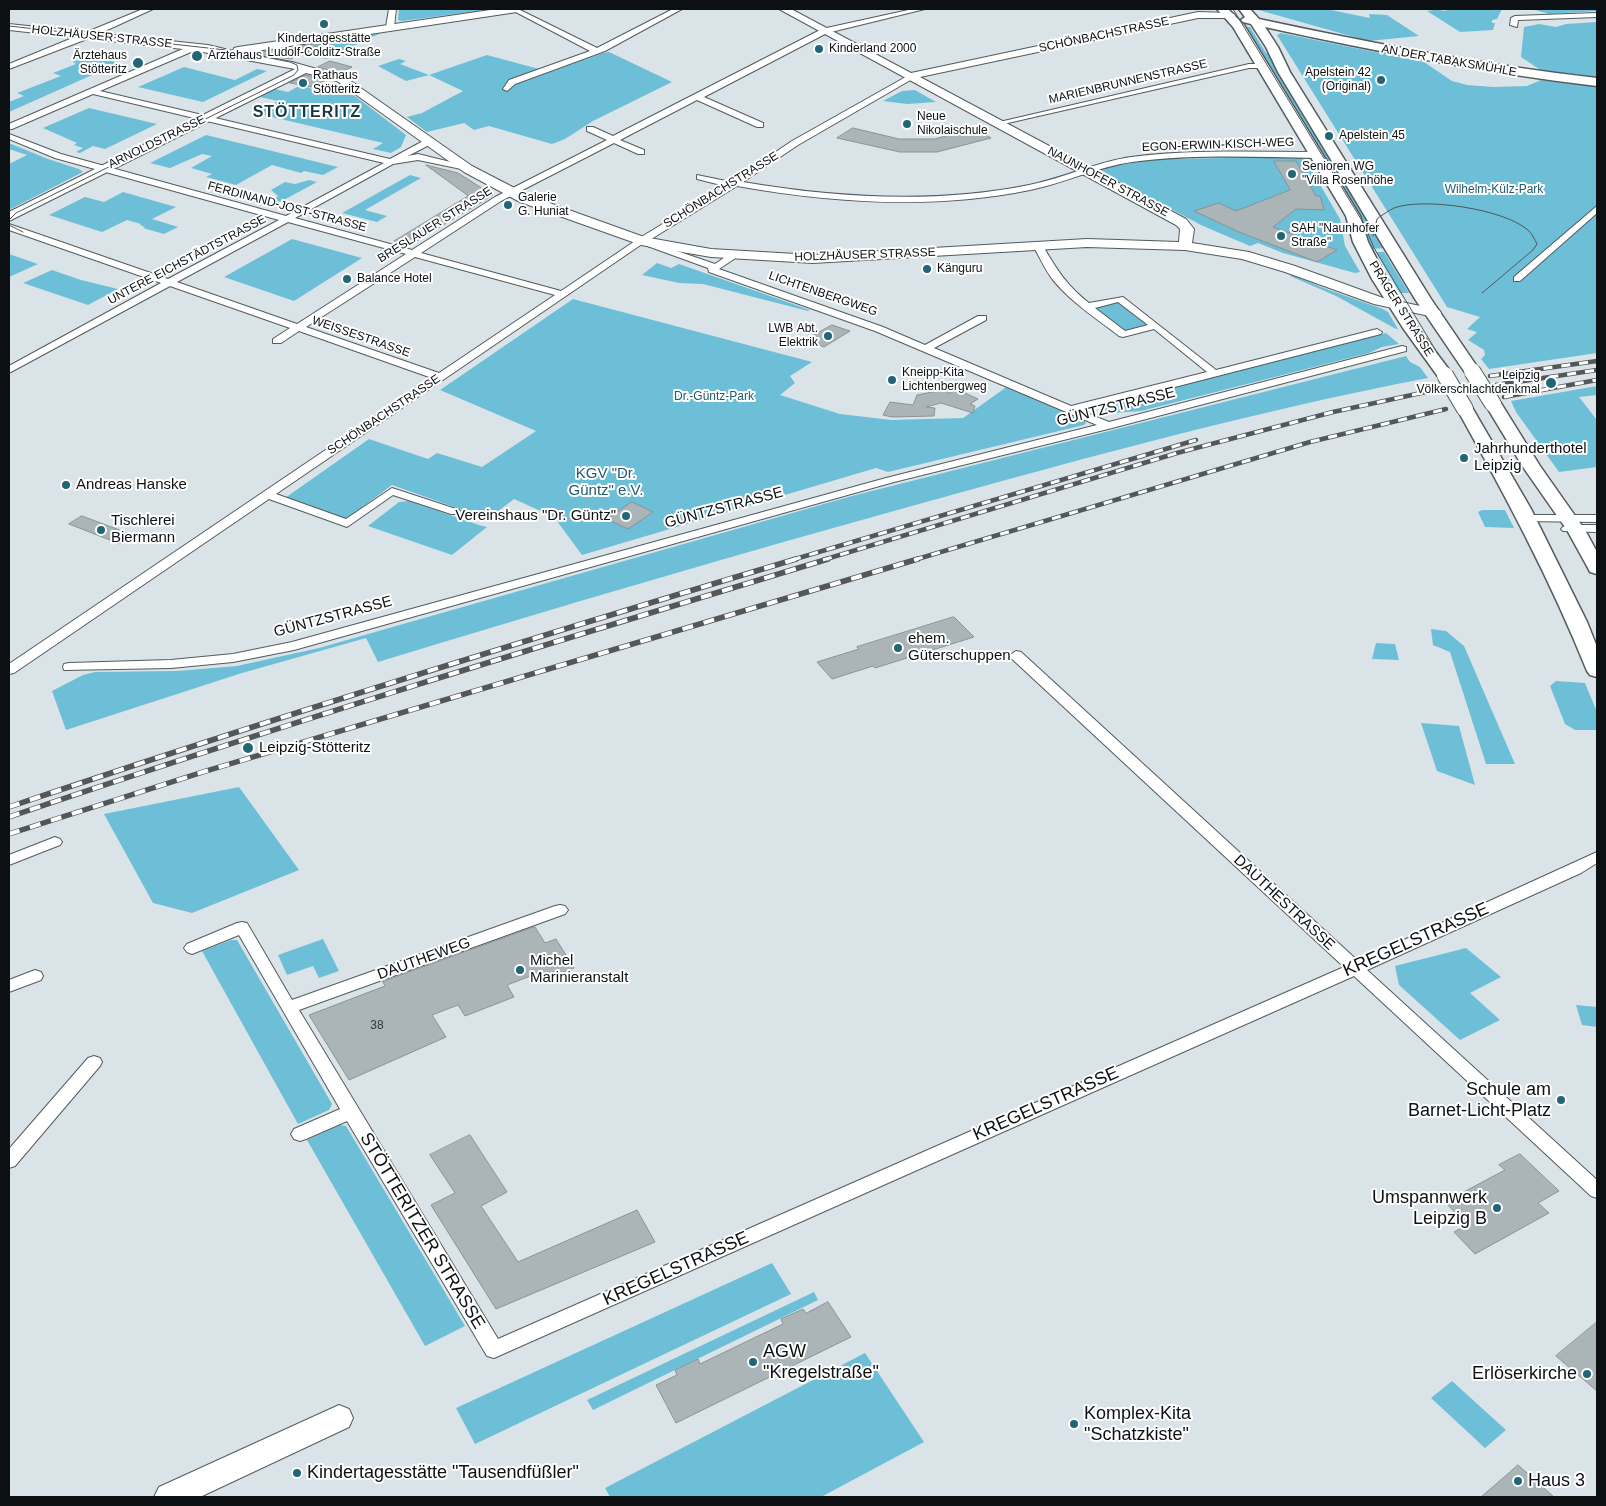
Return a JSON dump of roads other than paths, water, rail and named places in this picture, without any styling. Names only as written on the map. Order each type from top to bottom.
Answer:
[{"type":"main road","name":"AN DER TABAKSMÜHLE","points":[[1225,11],[1249,14],[1303,32],[1460,64],[1509,72],[1597,82]]},
{"type":"main road","name":"PRAGER STRASSE","points":[[1225,11],[1238,25],[1353,216],[1361,243],[1396,305],[1422,347],[1445,375],[1465,409],[1529,523],[1577,622],[1597,671]]},
{"type":"main road","name":"PRAGER STRASSE","points":[[1249,14],[1423,299],[1472,371],[1527,460],[1569,520],[1597,568]]},
{"type":"main road","points":[[1263,35],[1275,30],[1303,32]]},
{"type":"street","points":[[9,67],[89,36],[149,9]]},
{"type":"street","points":[[390,27],[392,9]]},
{"type":"street","points":[[231,51],[515,9],[596,52]]},
{"type":"street","points":[[507,89],[512,82],[617,43],[678,9]]},
{"type":"street","name":"NAUNHOFER STRASSE","points":[[784,9],[1181,222],[1187,229],[1185,246]]},
{"type":"street","name":"BRESLAUER STRASSE","points":[[277,341],[512,192],[825,31],[920,9]]},
{"type":"street","points":[[1213,9],[1225,11]]},
{"type":"street","name":"SCHÖNBACHSTRASSE","points":[[9,670],[641,241],[734,184],[802,139],[911,76],[1198,15],[1225,11]]},
{"type":"street","points":[[1514,24],[1515,18],[1597,15]]},
{"type":"street","name":"HOLZHÄUSER STRASSE","points":[[9,27],[231,51],[269,58],[341,80],[468,169],[525,199],[641,241],[691,250],[793,259],[853,258],[1096,243],[1185,246]]},
{"type":"street","points":[[218,50],[293,41]]},
{"type":"street","points":[[9,127],[195,47]]},
{"type":"street","name":"HOLZHÄUSER STRASSE","points":[[195,47],[292,65]]},
{"type":"street","name":"MARIENBRUNNENSTRASSE","points":[[999,123],[1249,66],[1263,66]]},
{"type":"street","name":"ARNOLDSTRASSE","points":[[9,217],[305,69]]},
{"type":"street","points":[[91,91],[392,162],[418,157],[468,169]]},
{"type":"street","points":[[698,97],[760,126]]},
{"type":"street","points":[[590,129],[641,152]]},
{"type":"street","name":"FERDINAND-JOST-STRASSE","points":[[9,136],[58,156],[103,169],[562,294]]},
{"type":"street","name":"UNTERE EICHSTÄDTSTRASSE","points":[[9,370],[428,142]]},
{"type":"street","name":"EGON-ERWIN-KISCH-WEG","points":[[700,176],[734,184],[798,194],[918,200],[1010,191],[1129,161],[1162,157],[1317,155]]},
{"type":"street","points":[[1517,278],[1597,210]]},
{"type":"street","name":"WEISSESTRASSE","points":[[9,227],[439,377]]},
{"type":"street","name":"LICHTENBERGWEG","points":[[641,241],[714,267],[712,270],[715,272],[879,329],[927,348],[1108,426]]},
{"type":"street","points":[[1038,246],[1063,286],[1123,334],[1156,326]]},
{"type":"street","points":[[1185,246],[1244,255],[1396,305],[1434,313]]},
{"type":"street","points":[[714,267],[734,255]]},
{"type":"street","points":[[1332,284],[1359,285],[1381,280]]},
{"type":"street","points":[[1087,307],[1120,299],[1214,372]]},
{"type":"street","points":[[927,348],[982,318]]},
{"type":"street","name":"GÜNTZSTRASSE","points":[[1070,410],[1377,332]]},
{"type":"street","points":[[1358,336],[1384,354]]},
{"type":"street","name":"GÜNTZSTRASSE","points":[[69,667],[171,664],[234,658],[294,646],[890,480],[1108,426],[1402,349]]},
{"type":"street","points":[[266,494],[347,523],[392,491],[455,512]]},
{"type":"street","points":[[1569,520],[1597,510]]},
{"type":"street","points":[[1529,523],[1597,519]]},
{"type":"street","points":[[1569,520],[1597,529]]},
{"type":"street","name":"DAUTHESTRASSE","points":[[1016,655],[1597,1191]]},
{"type":"street","points":[[9,860],[55,842]]},
{"type":"street","name":"KREGELSTRASSE","points":[[494,1350],[1355,969],[1576,869],[1597,857]]},
{"type":"street","points":[[1576,869],[1597,867]]},
{"type":"street","name":"DAUTHEWEG","points":[[289,1007],[560,910]]},
{"type":"street","name":"STÖTTERITZER STRASSE","points":[[192,948],[242,927],[350,1112],[494,1350]]},
{"type":"street","points":[[9,986],[35,976]]},
{"type":"street","points":[[9,1161],[94,1062]]},
{"type":"street","points":[[300,1134],[350,1112]]},
{"type":"street","points":[[169,1497],[339,1418]]},
{"type":"tram line","points":[[1233,9],[1364,224],[1374,248],[1438,354]]},
{"type":"tram line","points":[[9,26],[235,51],[290,62],[297,65],[298,70],[294,75],[16,213],[9,220]]},
{"type":"tram line","points":[[1373,236],[1377,219],[1394,208],[1407,205],[1424,204],[1464,207],[1484,211],[1518,223],[1529,231],[1537,244],[1533,250],[1482,293]]},
{"type":"tram line","points":[[9,225],[23,232]]},
{"type":"railway","points":[[1490,376],[1597,361]]},
{"type":"railway","points":[[1496,385],[1597,370]]},
{"type":"railway","points":[[1504,397],[1597,380]]},
{"type":"railway","points":[[823,560],[1177,453],[1333,412],[1435,390]]},
{"type":"railway","points":[[914,560],[1310,442],[1446,409]]},
{"type":"railway","points":[[792,560],[1196,440]]},
{"type":"railway","points":[[9,807],[401,680],[796,559]]},
{"type":"railway","points":[[9,817],[315,717],[828,559]]},
{"type":"railway","points":[[9,834],[206,771],[918,559]]},
{"type":"place","name":"Kindertagesstätte Ludolf-Colditz-Straße","points":[[324,24]]},
{"type":"place","name":"Kinderland 2000","points":[[819,49]]},
{"type":"place","name":"Ärztehaus","points":[[197,56]]},
{"type":"place","name":"Ärztehaus Stötteritz","points":[[138,63]]},
{"type":"place","name":"Apelstein 42 (Original)","points":[[1381,80]]},
{"type":"place","name":"Rathaus Stötteritz","points":[[303,83]]},
{"type":"place","name":"Neue Nikolaischule","points":[[907,124]]},
{"type":"place","name":"Apelstein 45","points":[[1329,136]]},
{"type":"place","name":"Senioren WG \"Villa Rosenhöhe","points":[[1292,174]]},
{"type":"place","name":"Galerie G. Huniat","points":[[508,205]]},
{"type":"place","name":"SAH \"Naunhofer Straße\"","points":[[1281,236]]},
{"type":"place","name":"Känguru","points":[[927,269]]},
{"type":"place","name":"Balance Hotel","points":[[347,279]]},
{"type":"place","name":"LWB Abt. Elektrik","points":[[828,336]]},
{"type":"place","name":"Kneipp-Kita Lichtenbergweg","points":[[892,380]]},
{"type":"place","name":"Leipzig Völkerschlachtdenkmal","points":[[1551,383]]},
{"type":"place","name":"Jahrhunderthotel Leipzig","points":[[1464,458]]},
{"type":"place","name":"Andreas Hanske","points":[[66,485]]},
{"type":"place","name":"Vereinshaus \"Dr. Güntz\"","points":[[626,516]]},
{"type":"place","name":"Tischlerei Biermann","points":[[101,530]]},
{"type":"place","name":"ehem. Güterschuppen","points":[[898,648]]},
{"type":"place","name":"Leipzig-Stötteritz","points":[[248,748]]},
{"type":"place","name":"Michel Marinieranstalt","points":[[520,970]]},
{"type":"place","name":"Schule am Barnet-Licht-Platz","points":[[1561,1100]]},
{"type":"place","name":"Umspannwerk Leipzig B","points":[[1497,1208]]},
{"type":"place","name":"AGW \"Kregelstraße\"","points":[[753,1362]]},
{"type":"place","name":"Erlöserkirche","points":[[1587,1374]]},
{"type":"place","name":"Komplex-Kita \"Schatzkiste\"","points":[[1074,1424]]},
{"type":"place","name":"Kindertagesstätte \"Tausendfüßler\"","points":[[297,1473]]},
{"type":"place","name":"Haus 3","points":[[1518,1481]]},
{"type":"district","name":"STÖTTERITZ","points":[[307,113]]},
{"type":"park label","name":"Wilhelm-Külz-Park","points":[[1494,190]]},
{"type":"park label","name":"Dr.-Güntz-Park","points":[[714,397]]},
{"type":"park label","name":"KGV \"Dr. Güntz\" e.V.","points":[[606,482]]}]
